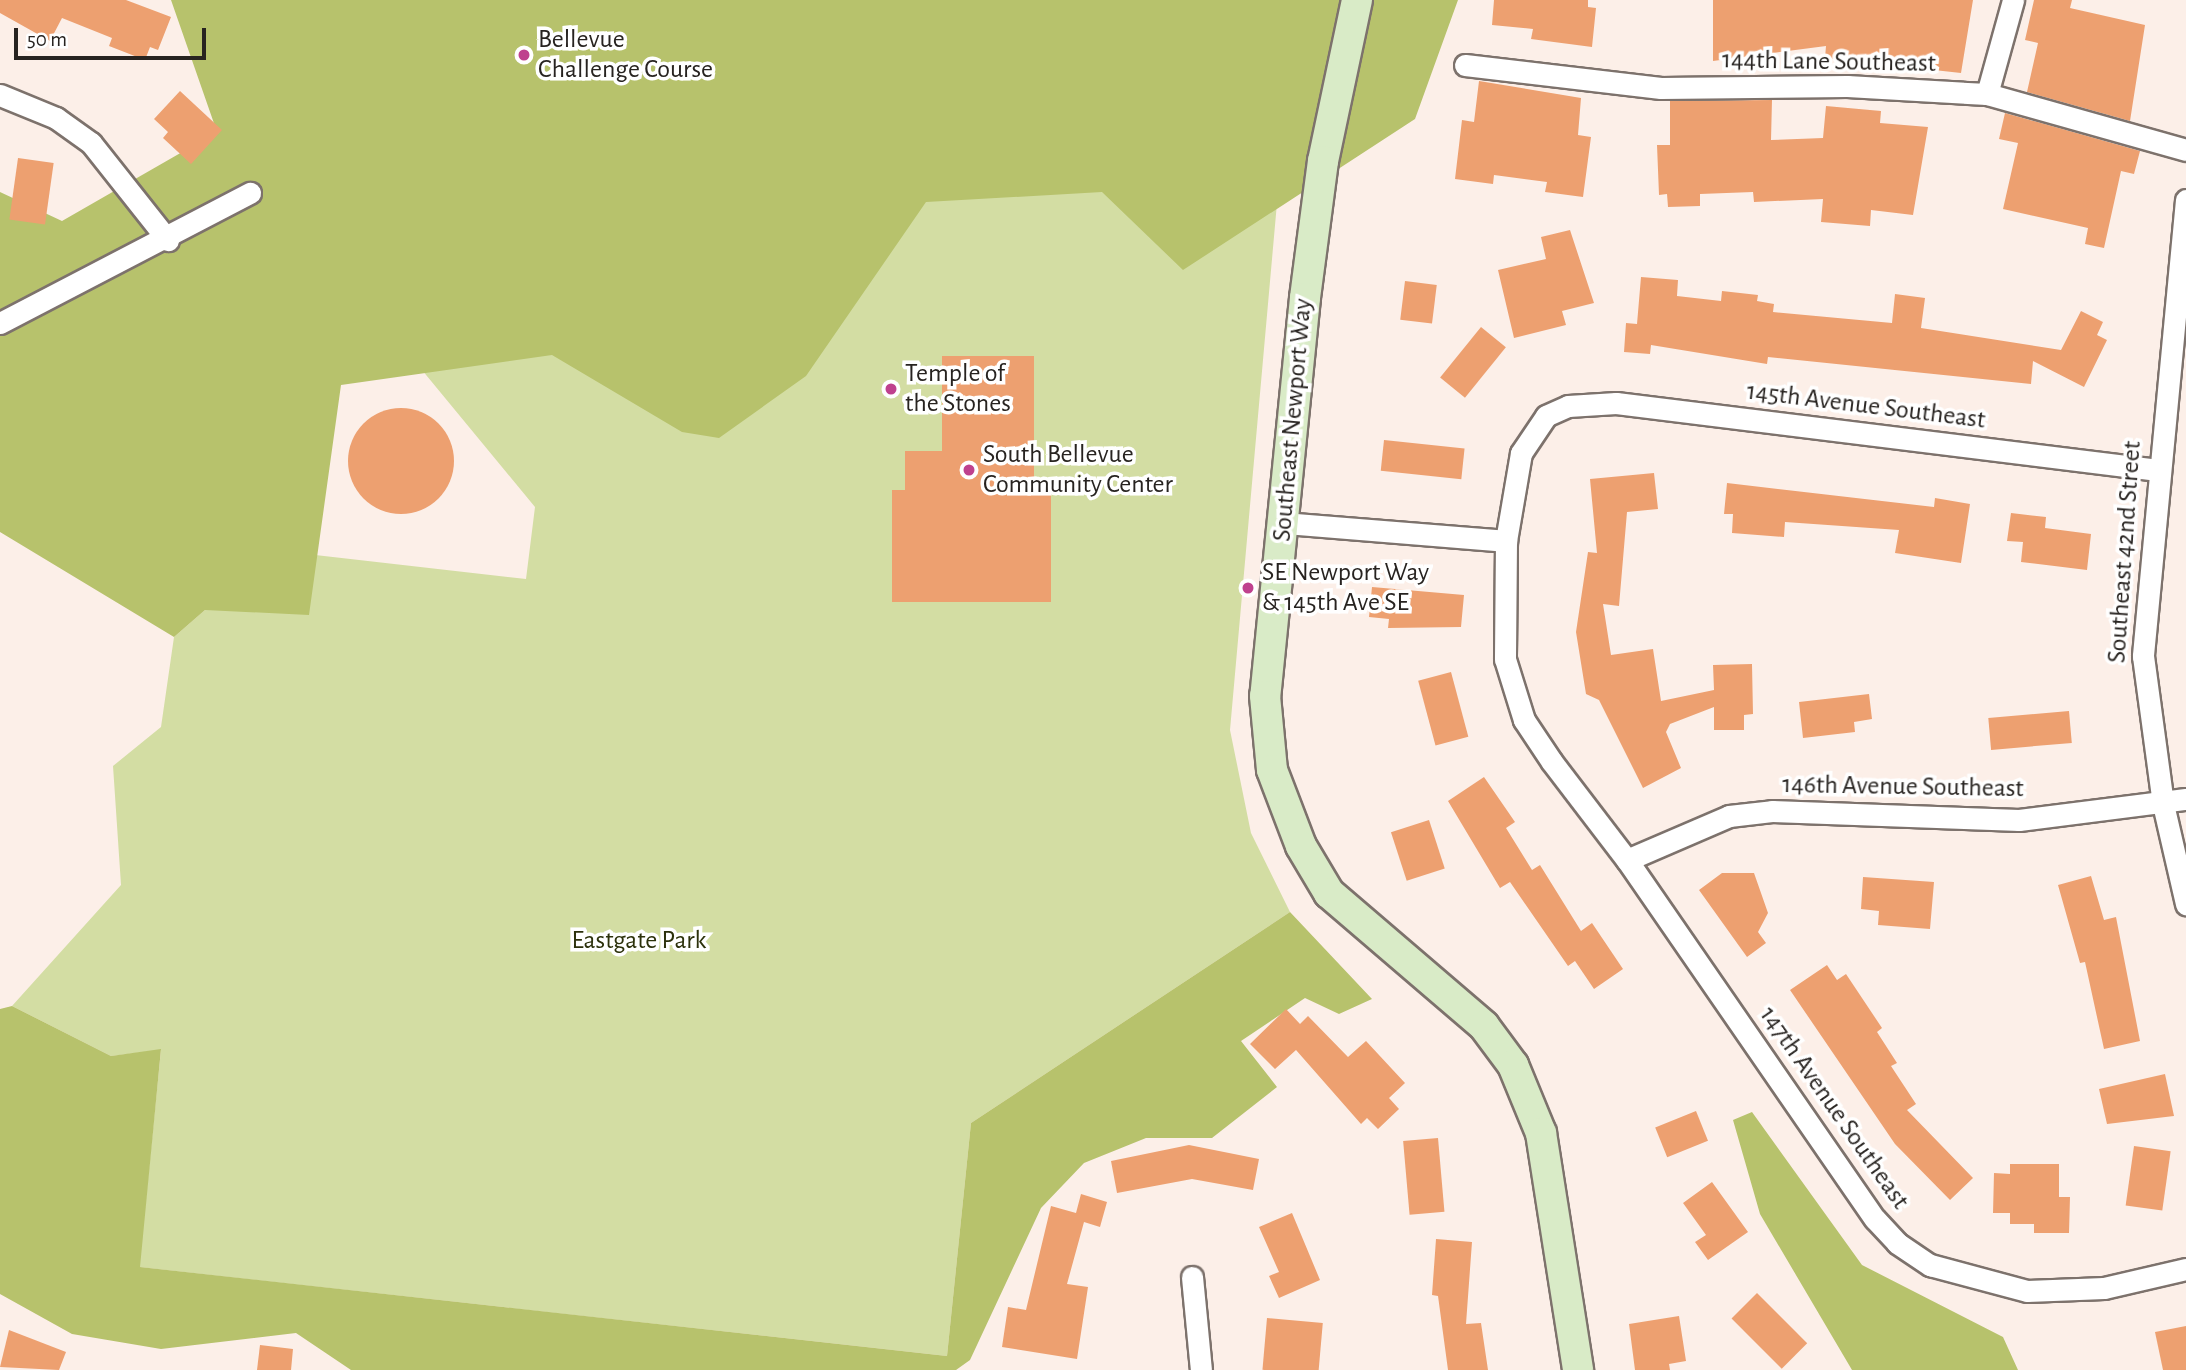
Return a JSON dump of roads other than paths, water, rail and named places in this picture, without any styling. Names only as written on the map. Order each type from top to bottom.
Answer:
[{"type":"main road","name":"Southeast Newport Way","points":[[1357,0],[1315,212],[1265,696],[1272,770],[1284,808],[1329,893],[1483,1026],[1513,1065],[1541,1133],[1578,1370]]},
{"type":"street","points":[[1987,94],[2012,0]]},
{"type":"street","name":"144th Lane Southeast","points":[[1465,65],[1661,88],[1847,86],[1987,94],[2186,150]]},
{"type":"street","points":[[0,95],[56,118],[91,144],[169,240]]},
{"type":"street","points":[[0,323],[169,240],[250,193]]},
{"type":"street","name":"Southeast 42nd Street","points":[[2186,200],[2158,470],[2143,656],[2163,804],[2186,904]]},
{"type":"street","name":"145th Avenue Southeast","points":[[1567,406],[1616,403],[2158,470]]},
{"type":"street","name":"147th Avenue Southeast","points":[[1567,406],[1546,416],[1521,453],[1506,541],[1505,659],[1512,690],[1552,762],[1628,860],[1875,1219],[1897,1243],[1930,1265],[2027,1291],[2104,1288],[2186,1269]]},
{"type":"street","points":[[1284,523],[1506,541]]},
{"type":"street","name":"146th Avenue Southeast","points":[[1628,860],[1729,816],[1772,811],[1960,821],[2163,804],[2186,799]]},
{"type":"street","points":[[1192,1277],[1201,1370]]},
{"type":"place","name":"Bellevue Challenge Course","points":[[524,55]]},
{"type":"place","name":"Temple of the Stones","points":[[891,389]]},
{"type":"place","name":"South Bellevue Community Center","points":[[969,470]]},
{"type":"place","name":"SE Newport Way & 145th Ave SE","points":[[1248,588]]},
{"type":"park label","name":"Eastgate Park","points":[[639,941]]}]
